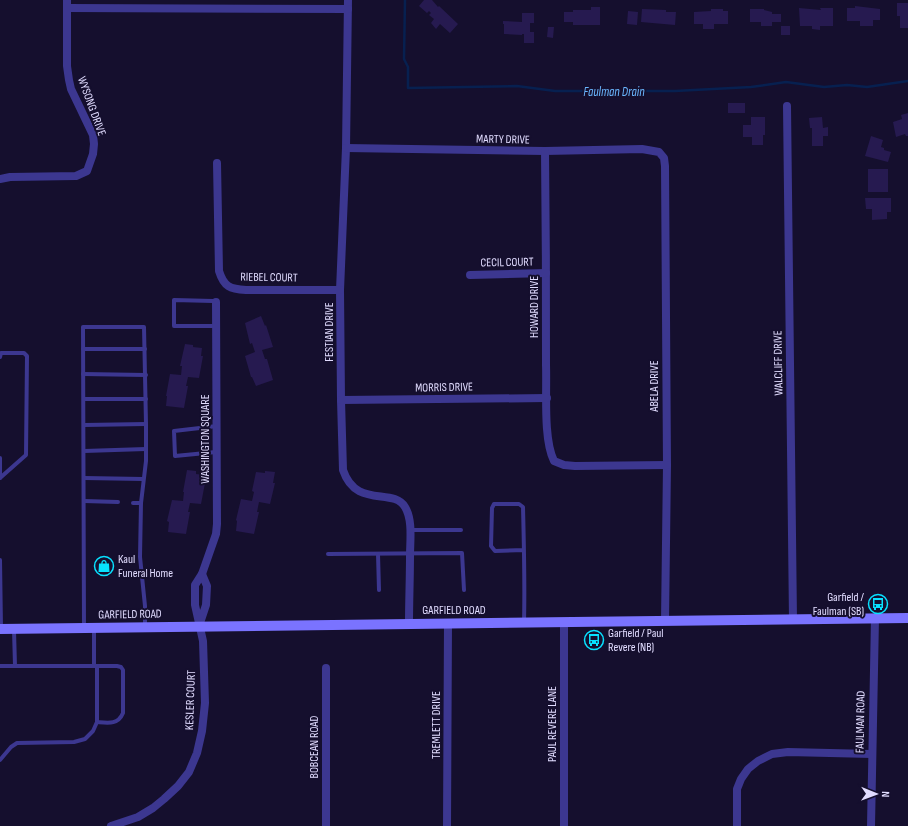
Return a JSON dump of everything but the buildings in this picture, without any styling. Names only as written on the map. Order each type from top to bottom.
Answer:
[{"type":"main road","name":"GARFIELD ROAD","points":[[0,629],[908,618]]},
{"type":"street","name":"FESTIAN DRIVE","points":[[348,0],[346,148],[340,290],[343,470],[350,484],[365,494],[395,500],[402,503],[408,513],[410,553],[409,623]]},
{"type":"street","points":[[67,4],[348,9]]},
{"type":"street","name":"WYSONG DRIVE","points":[[0,179],[10,177],[76,176],[87,171],[94,154],[92,135],[71,89],[69,80],[67,66],[67,4]]},
{"type":"street","name":"WALCLIFF DRIVE","points":[[787,106],[793,620]]},
{"type":"street","name":"MARTY DRIVE","points":[[346,148],[545,151],[642,149],[659,152]]},
{"type":"street","name":"HOWARD DRIVE","points":[[545,151],[547,398],[548,444],[550,453],[554,461],[564,465],[667,465]]},
{"type":"street","name":"ABELA DRIVE","points":[[659,152],[664,158],[665,166],[667,465],[665,621]]},
{"type":"street","name":"RIEBEL COURT","points":[[217,163],[219,271],[221,280],[226,285],[234,289],[340,290]]},
{"type":"street","name":"CECIL COURT","points":[[470,275],[546,274]]},
{"type":"street","name":"WASHINGTON SQUARE","points":[[199,626],[194,605],[195,585],[202,574],[216,534],[216,302]]},
{"type":"street","name":"MORRIS DRIVE","points":[[341,400],[547,398]]},
{"type":"street","points":[[199,626],[206,605],[207,592],[207,586],[202,574]]},
{"type":"street","name":"FAULMAN ROAD","points":[[871,826],[875,618]]},
{"type":"street","name":"PAUL REVERE LANE","points":[[564,622],[564,826]]},
{"type":"street","name":"TREMLETT DRIVE","points":[[447,826],[448,623]]},
{"type":"street","name":"KESLER COURT","points":[[111,826],[138,817],[153,808],[178,786],[189,772],[197,753],[202,731],[205,703],[203,641],[199,626]]},
{"type":"street","name":"BOBCEAN ROAD","points":[[326,668],[326,826]]},
{"type":"street","points":[[737,826],[737,789],[741,779],[748,769],[758,761],[772,754],[788,752],[872,754]]},
{"type":"lane","points":[[216,302],[213,300],[174,300],[174,326],[216,326]]},
{"type":"lane","points":[[0,760],[11,747],[17,744],[80,741],[89,735],[97,722],[95,666],[89,627],[84,501],[83,327],[144,327],[146,375],[146,449],[141,503],[140,557],[145,606],[144,627]]},
{"type":"lane","points":[[84,349],[145,349]]},
{"type":"lane","points":[[0,357],[1,353],[24,353],[26,356],[26,455],[0,478]]},
{"type":"lane","points":[[84,374],[146,375]]},
{"type":"lane","points":[[84,399],[146,399]]},
{"type":"lane","points":[[84,425],[146,424]]},
{"type":"lane","points":[[216,426],[174,431],[175,456],[216,452]]},
{"type":"lane","points":[[84,451],[146,449]]},
{"type":"lane","points":[[0,458],[0,478]]},
{"type":"lane","points":[[84,478],[143,479]]},
{"type":"lane","points":[[84,501],[118,502]]},
{"type":"lane","points":[[133,502],[141,503]]},
{"type":"lane","points":[[524,550],[495,551],[491,546],[492,508],[494,504],[519,504],[523,507],[524,550],[524,622]]},
{"type":"lane","points":[[409,530],[461,530]]},
{"type":"lane","points":[[328,554],[462,553],[464,590]]},
{"type":"lane","points":[[378,554],[379,590]]},
{"type":"lane","points":[[0,560],[0,629]]},
{"type":"lane","points":[[14,628],[15,666]]},
{"type":"lane","points":[[0,666],[121,667],[123,670],[123,713],[121,718],[110,724],[97,722]]},
{"type":"waterway","name":"Faulman Drain","points":[[405,0],[404,59],[408,67],[408,88],[517,86],[555,91],[675,91],[751,87],[786,82],[824,87],[847,85],[867,87],[908,81]]},
{"type":"place","name":"Kaul Funeral Home","points":[[104,566]]},
{"type":"place","name":"Garfield / Faulman (SB)","points":[[878,604]]},
{"type":"place","name":"Garfield / Paul Revere (NB)","points":[[594,640]]}]
